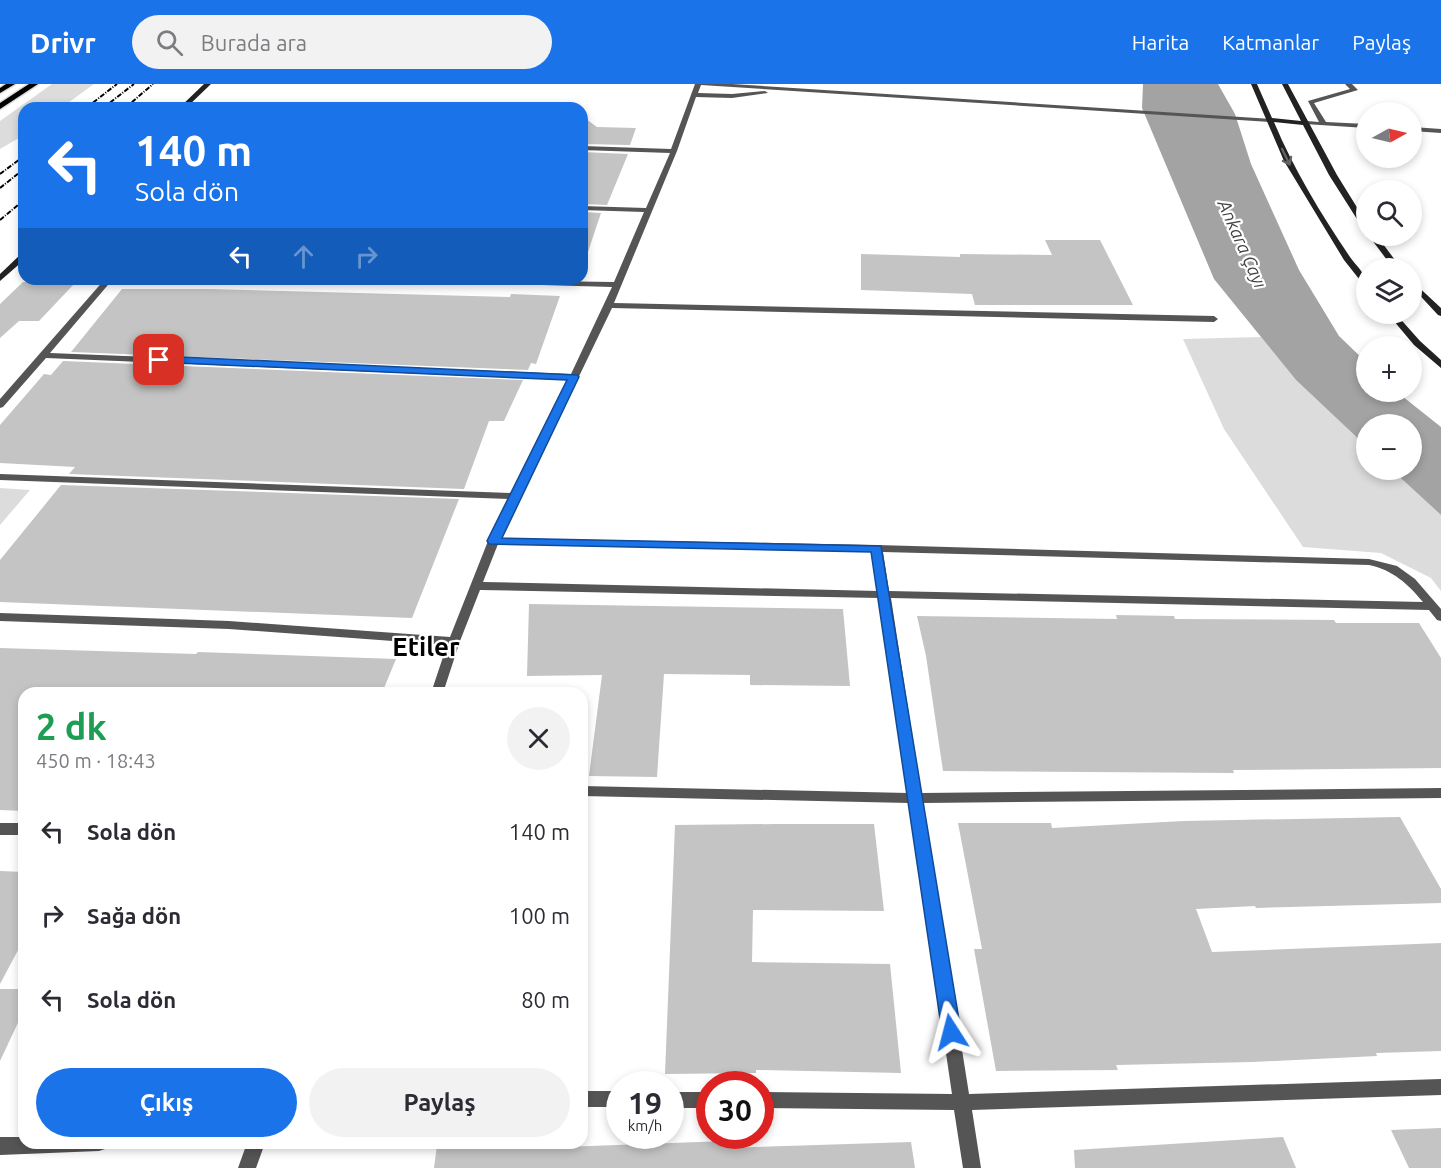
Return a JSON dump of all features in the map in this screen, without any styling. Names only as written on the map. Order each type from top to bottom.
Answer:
[{"type":"main road","points":[[0,91],[11,84]]},
{"type":"main road","points":[[0,107],[34,84]]},
{"type":"main road","points":[[188,102],[208,84]]},
{"type":"main road","points":[[1254,84],[1287,161],[1356,270]]},
{"type":"main road","points":[[1285,84],[1333,175],[1356,211]]},
{"type":"main road","points":[[1270,120],[1307,123]]},
{"type":"main road","points":[[0,279],[18,261]]},
{"type":"main road","points":[[1422,293],[1441,313]]},
{"type":"main road","points":[[1401,324],[1441,365]]},
{"type":"street","points":[[439,687],[454,641],[494,541],[609,304],[674,151],[698,84]]},
{"type":"street","points":[[703,84],[1270,120]]},
{"type":"street","points":[[1324,124],[1310,102],[1355,90],[1348,84]]},
{"type":"street","points":[[694,95],[745,96],[787,89]]},
{"type":"street","points":[[1307,123],[1356,126]]},
{"type":"street","points":[[1422,130],[1441,131]]},
{"type":"street","points":[[588,148],[674,151]]},
{"type":"street","points":[[588,208],[649,210]]},
{"type":"street","points":[[588,284],[617,285]]},
{"type":"street","points":[[0,405],[104,285]]},
{"type":"street","points":[[609,304],[1214,319]]},
{"type":"street","points":[[44,355],[574,377]]},
{"type":"street","points":[[0,477],[516,496]]},
{"type":"street","points":[[494,541],[877,548],[1369,562],[1390,566],[1405,574],[1441,617]]},
{"type":"street","points":[[877,548],[972,1168]]},
{"type":"street","points":[[476,586],[1432,606]]},
{"type":"street","points":[[0,617],[229,625],[454,641]]},
{"type":"street","points":[[588,791],[915,798],[1441,793]]},
{"type":"street","points":[[0,828],[18,829]]},
{"type":"street","points":[[774,1100],[962,1102],[1441,1087]]},
{"type":"street","points":[[588,1099],[606,1099]]},
{"type":"street","points":[[0,1146],[18,1145]]},
{"type":"street","points":[[246,1168],[254,1149]]},
{"type":"shaded area","points":[[52,84],[94,84],[69,102],[27,102]]},
{"type":"shaded area","points":[[18,108],[18,138],[0,149],[0,121]]},
{"type":"shaded area","points":[[1261,337],[1296,380],[1356,437],[1356,480],[1403,480],[1441,515],[1441,591],[1431,578],[1381,553],[1303,547],[1224,429],[1183,339]]},
{"type":"shaded area","points":[[0,488],[30,490],[0,525]]},
{"type":"water","name":"Ankara Çayı","points":[[1143,84],[1218,84],[1235,114],[1251,164],[1299,270],[1339,336],[1356,352],[1356,402],[1410,402],[1441,427],[1441,515],[1403,480],[1422,480],[1422,414],[1356,414],[1356,437],[1296,380],[1214,279],[1142,108]]},
{"type":"building","points":[[588,120],[597,127],[636,128],[630,145],[588,144]]},
{"type":"building","points":[[588,152],[628,154],[607,205],[588,204]]},
{"type":"building","points":[[588,212],[601,213],[588,252]]},
{"type":"building","points":[[1045,240],[1100,240],[1133,305],[975,305],[972,294],[861,290],[861,254],[960,257],[960,254],[1052,255]]},
{"type":"building","points":[[20,285],[73,285],[39,321],[19,321],[0,338],[0,304]]},
{"type":"building","points":[[122,289],[560,296],[536,364],[531,363],[528,370],[71,352]]},
{"type":"building","points":[[63,361],[523,380],[504,421],[489,421],[464,489],[69,474],[75,467],[0,463],[0,425],[44,374],[51,375]]},
{"type":"building","points":[[61,485],[459,499],[412,618],[0,602],[0,560]]},
{"type":"building","points":[[529,604],[843,609],[850,686],[750,685],[750,675],[664,674],[657,777],[589,776],[602,675],[527,676]]},
{"type":"building","points":[[1116,615],[1174,616],[1175,619],[1419,623],[1441,658],[1441,768],[1233,770],[1234,773],[943,771],[926,656],[917,616],[1117,619]]},
{"type":"building","points":[[0,648],[396,659],[384,687],[18,687],[18,811],[0,810]]},
{"type":"building","points":[[1400,817],[1441,889],[1441,903],[1196,909],[1212,952],[1441,943],[1441,1051],[1376,1053],[1377,1056],[1253,1062],[1116,1065],[1118,1070],[996,1071],[974,949],[982,949],[958,823],[1051,823],[1052,828],[1184,821]]},
{"type":"building","points":[[874,824],[884,911],[753,910],[752,962],[890,964],[901,1073],[756,1070],[696,1071],[696,1074],[684,1074],[684,1071],[665,1071],[675,825]]},
{"type":"building","points":[[0,871],[18,872],[18,950],[0,984]]},
{"type":"building","points":[[0,989],[18,989],[18,1023],[0,1061]]},
{"type":"building","points":[[1441,1128],[1441,1168],[1409,1168],[1391,1130]]},
{"type":"building","points":[[1283,1137],[1296,1168],[1075,1168],[1074,1150]]},
{"type":"building","points":[[696,1142],[696,1149],[774,1149],[774,1146],[911,1142],[915,1168],[434,1168],[436,1149],[588,1149],[588,1146],[606,1145],[606,1149],[684,1149],[684,1143]]},
{"type":"railway","points":[[94,102],[117,84]]},
{"type":"railway","points":[[111,102],[134,84]]},
{"type":"railway","points":[[132,102],[153,84]]},
{"type":"railway","points":[[0,174],[18,160]]},
{"type":"railway","points":[[0,188],[18,174]]},
{"type":"railway","points":[[0,220],[18,205]]},
{"type":"district","name":"Etiler","points":[[426,647]]},
{"type":"route","points":[[159,360],[574,377],[494,541],[877,548],[951,1032]]}]
